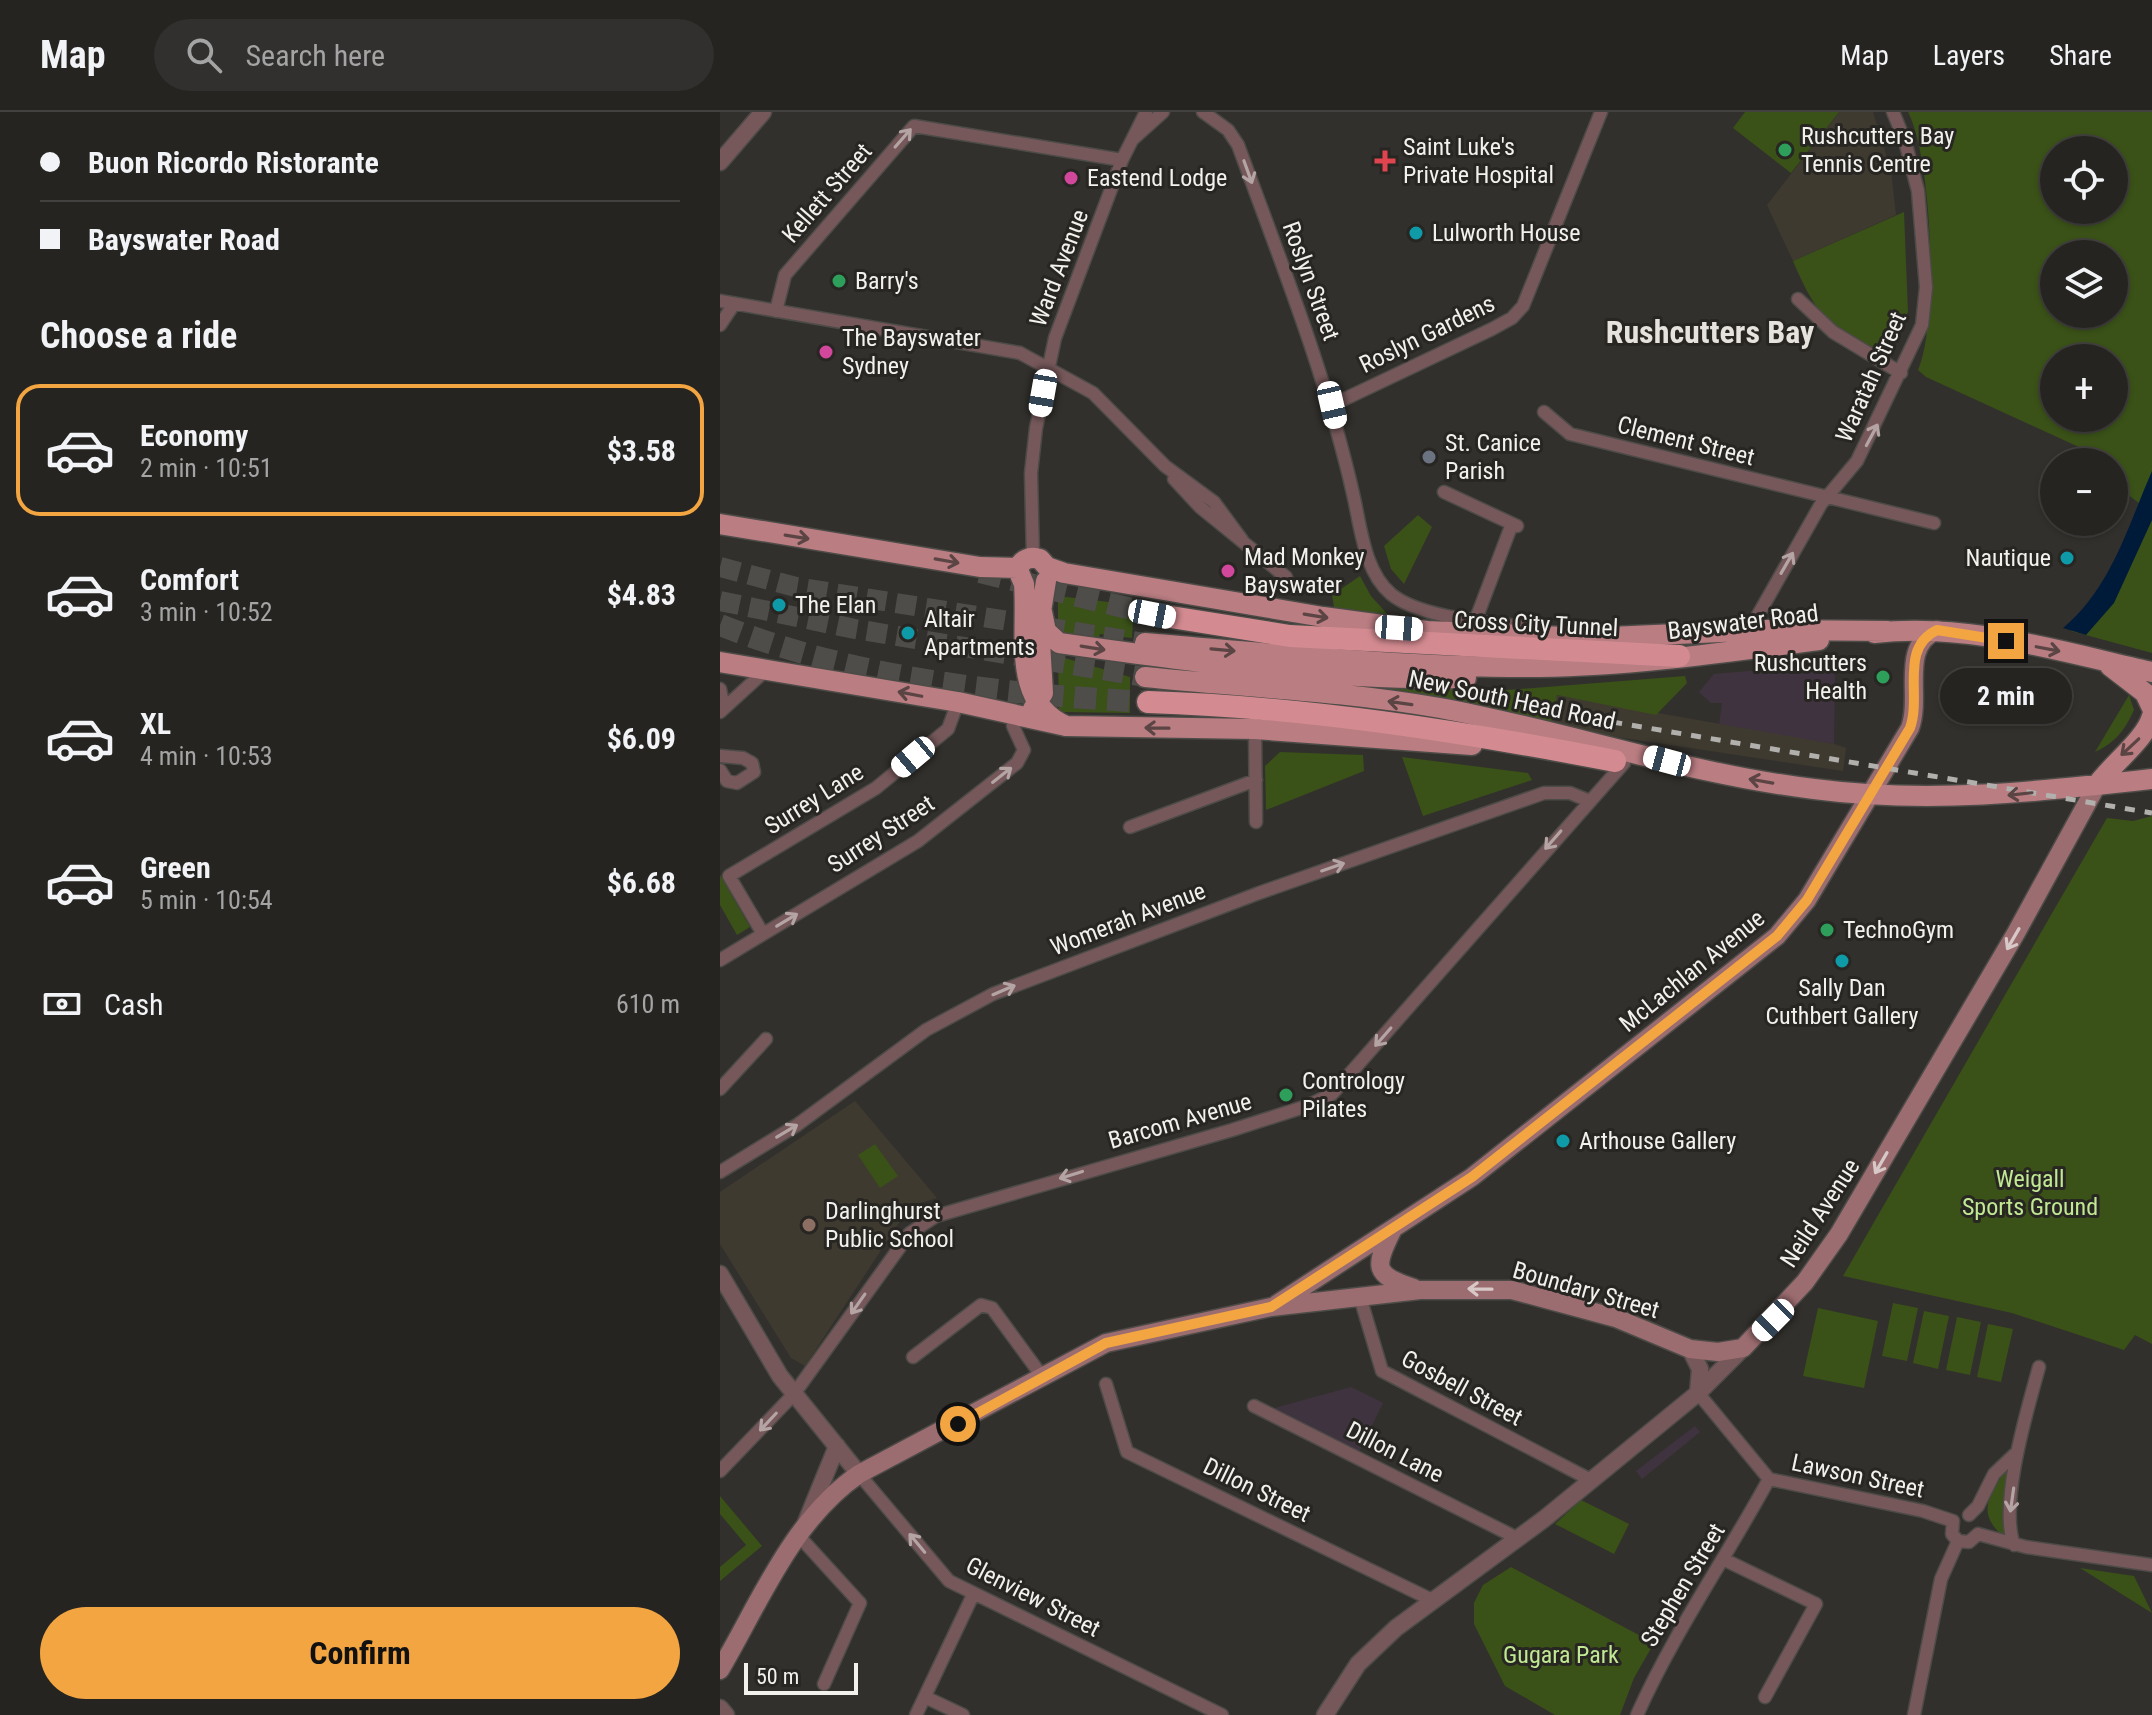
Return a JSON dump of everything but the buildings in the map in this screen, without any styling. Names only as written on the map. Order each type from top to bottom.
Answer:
[{"type":"highway","name":"Cross City Tunnel","points":[[1152,614],[1290,636],[1679,656]]},
{"type":"highway","points":[[1148,702],[1344,715],[1436,727],[1620,761]]},
{"type":"main road","points":[[720,524],[980,567],[1064,573],[1399,628],[1588,638],[1749,631],[1888,631]]},
{"type":"main road","points":[[1034,571],[1046,631],[1059,643],[1190,663],[1439,678],[1493,677],[1594,665]]},
{"type":"main road","points":[[1014,717],[1027,678],[1034,571]]},
{"type":"main road","points":[[1014,717],[1037,705],[1043,693],[1041,607]]},
{"type":"main road","name":"Bayswater Road","points":[[1145,643],[1407,663],[1594,665],[1888,631],[1937,630],[2152,672]]},
{"type":"main road","name":"McLachlan Avenue","points":[[1271,1307],[1472,1177],[1777,936],[1807,900],[1912,723],[1916,647],[1937,630]]},
{"type":"main road","points":[[2104,661],[2142,690],[2152,708]]},
{"type":"main road","points":[[720,662],[958,702],[1014,717],[1066,726],[1255,729],[1410,738],[1695,768]]},
{"type":"main road","name":"New South Head Road","points":[[1145,677],[1439,708],[1553,732],[1695,768],[1811,789],[1871,795],[2007,795],[2152,779]]},
{"type":"main road","points":[[1027,678],[1037,705],[1048,718],[1066,726]]},
{"type":"main road","points":[[2097,785],[2145,732],[2152,716]]},
{"type":"main road","name":"Neild Avenue","points":[[1743,1348],[1805,1282],[1839,1234],[2016,933],[2097,785]]},
{"type":"main road","points":[[1392,1230],[1378,1258],[1378,1266],[1386,1278],[1420,1290]]},
{"type":"main road","name":"Boundary Street","points":[[720,1670],[801,1530],[820,1505],[859,1474],[1044,1379],[1106,1343],[1271,1307],[1420,1290],[1512,1290],[1616,1318],[1690,1349],[1718,1352],[1743,1348]]},
{"type":"street","points":[[720,162],[763,112]]},
{"type":"street","name":"Ward Avenue","points":[[1034,571],[1031,473],[1055,338],[1122,160],[1146,112]]},
{"type":"street","name":"Ward Avenue","points":[[1131,141],[1163,112]]},
{"type":"street","name":"Roslyn Street","points":[[1203,112],[1228,130],[1238,145],[1332,405],[1361,527]]},
{"type":"street","name":"Roslyn Gardens","points":[[1332,405],[1492,329],[1518,312],[1533,286],[1601,112]]},
{"type":"street","name":"Waratah Street","points":[[1749,631],[1826,497],[1841,484],[1857,461],[1922,325],[1926,287],[1918,191],[1893,112]]},
{"type":"street","name":"Kellett Street","points":[[776,311],[785,275],[914,126],[1122,160]]},
{"type":"street","points":[[1798,299],[1823,325],[1901,373]]},
{"type":"street","points":[[720,301],[1020,353],[1086,387],[1165,466],[1214,502],[1242,540],[1286,577]]},
{"type":"street","points":[[720,325],[734,304]]},
{"type":"street","name":"Clement Street","points":[[1544,412],[1570,434],[1934,523]]},
{"type":"street","points":[[1444,492],[1514,525],[1476,619]]},
{"type":"street","name":"Bayswater Road","points":[[1361,527],[1372,567],[1389,593],[1421,609],[1587,634],[1640,636]]},
{"type":"street","points":[[722,710],[766,670]]},
{"type":"street","points":[[720,689],[722,710]]},
{"type":"street","name":"Surrey Lane","points":[[763,934],[729,876],[876,788],[948,729],[958,702]]},
{"type":"street","name":"Surrey Street","points":[[720,960],[918,841],[1017,763],[1024,750],[1013,726],[1014,717]]},
{"type":"street","points":[[1255,729],[1256,822]]},
{"type":"street","points":[[720,756],[743,758],[752,763],[754,772],[737,783],[727,781],[720,770]]},
{"type":"street","name":"Barcom Avenue","points":[[720,1471],[794,1394],[910,1233],[936,1216],[1232,1130],[1307,1106],[1332,1094],[1620,761]]},
{"type":"street","points":[[1130,827],[1256,780]]},
{"type":"street","name":"Womerah Avenue","points":[[720,1172],[797,1125],[926,1030],[993,994],[1259,893],[1544,793],[1570,793],[1587,800]]},
{"type":"street","points":[[720,1089],[766,1039]]},
{"type":"street","points":[[720,1274],[794,1394],[859,1474]]},
{"type":"street","name":"Gosbell Street","points":[[1360,1297],[1382,1371],[1589,1479]]},
{"type":"street","points":[[913,1357],[981,1305],[992,1308],[1044,1379]]},
{"type":"street","name":"Neild Avenue","points":[[1325,1715],[1358,1664],[1432,1600],[1517,1538],[1698,1393],[1743,1348]]},
{"type":"street","points":[[1690,1349],[1700,1369],[1698,1393]]},
{"type":"street","points":[[2014,1545],[2008,1530],[2015,1454],[2039,1367]]},
{"type":"street","name":"Dillon Street","points":[[1106,1384],[1127,1452],[1432,1600]]},
{"type":"street","name":"Lawson Street","points":[[1698,1393],[1769,1479],[1923,1511],[1953,1521]]},
{"type":"street","name":"Dillon Lane","points":[[1254,1406],[1517,1538]]},
{"type":"street","name":"Boundary Street","points":[[801,1530],[837,1446]]},
{"type":"street","points":[[1958,1541],[1951,1530],[1953,1521],[1969,1515],[1978,1506],[1994,1474],[2015,1454]]},
{"type":"street","name":"Glenview Street","points":[[859,1474],[949,1581],[1222,1715]]},
{"type":"street","name":"Stephen Street","points":[[1637,1715],[1667,1650],[1725,1560],[1769,1479]]},
{"type":"street","points":[[1969,1515],[1977,1521],[1978,1534]]},
{"type":"street","points":[[801,1530],[860,1603],[824,1684]]},
{"type":"street","points":[[1978,1534],[2014,1545],[2152,1565]]},
{"type":"street","points":[[1958,1541],[1969,1542],[1978,1534]]},
{"type":"street","points":[[1914,1715],[1941,1579],[1958,1541]]},
{"type":"street","points":[[1725,1560],[1816,1604],[1765,1697]]},
{"type":"street","points":[[916,1715],[973,1595]]},
{"type":"street","points":[[925,1697],[963,1715]]},
{"type":"street","points":[[720,1708],[726,1715]]},
{"type":"shaded area","points":[[1839,112],[1873,112],[1891,171],[1896,215],[1793,261],[1767,205]]},
{"type":"shaded area","points":[[1835,664],[1834,744],[1719,726],[1722,703],[1711,703],[1699,692],[1714,674]]},
{"type":"shaded area","points":[[1556,695],[1834,744],[1846,748],[1843,771],[1604,735],[1551,722]]},
{"type":"shaded area","name":"Darlinghurst Public School","points":[[855,1101],[937,1198],[910,1206],[805,1366],[791,1358],[720,1244],[720,1192]]},
{"type":"shaded area","points":[[1351,1387],[1383,1403],[1358,1454],[1267,1410]]},
{"type":"shaded area","points":[[1695,1426],[1700,1432],[1642,1479],[1636,1471]]},
{"type":"green space","name":"Rushcutters Bay Tennis Centre","points":[[1745,112],[1839,112],[1791,173],[1733,128]]},
{"type":"green space","points":[[1908,112],[2152,112],[2152,653],[2071,631],[2105,602],[2139,503],[2128,495],[2128,448],[2081,448],[2046,432],[2128,432],[2128,344],[2040,344],[2040,429],[1926,377],[1918,370],[1925,347],[1930,279],[1923,165]]},
{"type":"green space","points":[[1904,212],[1908,312],[1885,357],[1851,338],[1828,320],[1810,296],[1793,261]]},
{"type":"green space","points":[[1418,515],[1432,527],[1404,584],[1391,569],[1384,546]]},
{"type":"green space","points":[[1360,576],[1371,596],[1390,617],[1334,607],[1332,595]]},
{"type":"green space","points":[[1058,596],[1134,605],[1132,638],[1100,634],[1098,643],[1058,637]]},
{"type":"green space","points":[[1058,656],[1130,677],[1130,713],[1059,712]]},
{"type":"green space","points":[[1685,676],[1687,683],[1656,715],[1557,695],[1551,724],[1384,693],[1386,687],[1507,690]]},
{"type":"green space","points":[[2129,695],[2134,710],[2127,724],[2114,740],[2095,752]]},
{"type":"green space","points":[[1280,752],[1363,755],[1364,771],[1266,810],[1265,766]]},
{"type":"green space","points":[[1402,757],[1528,773],[1532,780],[1423,816]]},
{"type":"green space","name":"Weigall Sports Ground","points":[[2152,816],[2152,1344],[2135,1335],[2124,1350],[2012,1313],[1843,1276],[2107,818],[2133,821]]},
{"type":"green space","points":[[720,875],[750,927],[737,935],[720,905]]},
{"type":"green space","points":[[875,1144],[898,1176],[880,1188],[858,1155]]},
{"type":"green space","points":[[1893,1303],[1918,1308],[1907,1361],[1882,1356]]},
{"type":"green space","points":[[1818,1308],[1878,1321],[1864,1388],[1803,1376]]},
{"type":"green space","points":[[1924,1311],[1949,1316],[1938,1369],[1913,1363]]},
{"type":"green space","points":[[1957,1317],[1981,1322],[1970,1375],[1946,1370]]},
{"type":"green space","points":[[1988,1324],[2013,1329],[2001,1382],[1977,1377]]},
{"type":"green space","points":[[2009,1465],[2004,1534],[2001,1534],[1993,1525],[1987,1508],[1992,1492]]},
{"type":"green space","points":[[720,1496],[762,1546],[720,1581],[720,1567],[746,1545],[720,1514]]},
{"type":"green space","points":[[1581,1500],[1629,1524],[1614,1554],[1555,1524]]},
{"type":"green space","name":"Gugara Park","points":[[1511,1567],[1654,1643],[1634,1678],[1620,1715],[1555,1715],[1505,1686],[1474,1624],[1474,1603],[1483,1585]]},
{"type":"green space","points":[[2080,1568],[2134,1576],[2152,1613]]},
{"type":"water","points":[[2152,471],[2152,520],[2114,603],[2086,635],[2063,628],[2094,594],[2125,536],[2128,536]]},
{"type":"tunnel","points":[[720,567],[796,587],[1145,643]]},
{"type":"tunnel","points":[[980,572],[1152,614]]},
{"type":"tunnel","points":[[720,601],[855,629],[1145,677]]},
{"type":"tunnel","points":[[720,625],[824,659],[931,681],[1039,694],[1148,702]]},
{"type":"railway","points":[[1553,712],[2152,813]]},
{"type":"place","name":"Rushcutters Bay Tennis Centre","points":[[1785,150]]},
{"type":"place","name":"Saint Luke's Private Hospital","points":[[1385,161]]},
{"type":"place","name":"Eastend Lodge","points":[[1071,178]]},
{"type":"place","name":"Lulworth House","points":[[1416,233]]},
{"type":"place","name":"Barry's","points":[[839,281]]},
{"type":"place","name":"The Bayswater Sydney","points":[[826,352]]},
{"type":"place","name":"St. Canice Parish","points":[[1429,457]]},
{"type":"place","name":"Nautique","points":[[2067,558]]},
{"type":"place","name":"Mad Monkey Bayswater","points":[[1228,571]]},
{"type":"place","name":"The Elan","points":[[779,605]]},
{"type":"place","name":"Altair Apartments","points":[[908,633]]},
{"type":"place","name":"Rushcutters Health","points":[[1883,677]]},
{"type":"place","name":"TechnoGym","points":[[1827,930]]},
{"type":"place","name":"Sally Dan Cuthbert Gallery","points":[[1842,961]]},
{"type":"place","name":"Contrology Pilates","points":[[1286,1095]]},
{"type":"place","name":"Arthouse Gallery","points":[[1563,1141]]},
{"type":"place","name":"Darlinghurst Public School","points":[[809,1225]]},
{"type":"district","name":"Rushcutters Bay","points":[[1710,332]]},
{"type":"route","points":[[958,1424],[1106,1343],[1271,1307],[1472,1177],[1730,974],[1794,918],[1910,728],[1915,706],[1915,651],[1920,640],[1937,630],[2006,641]]}]
